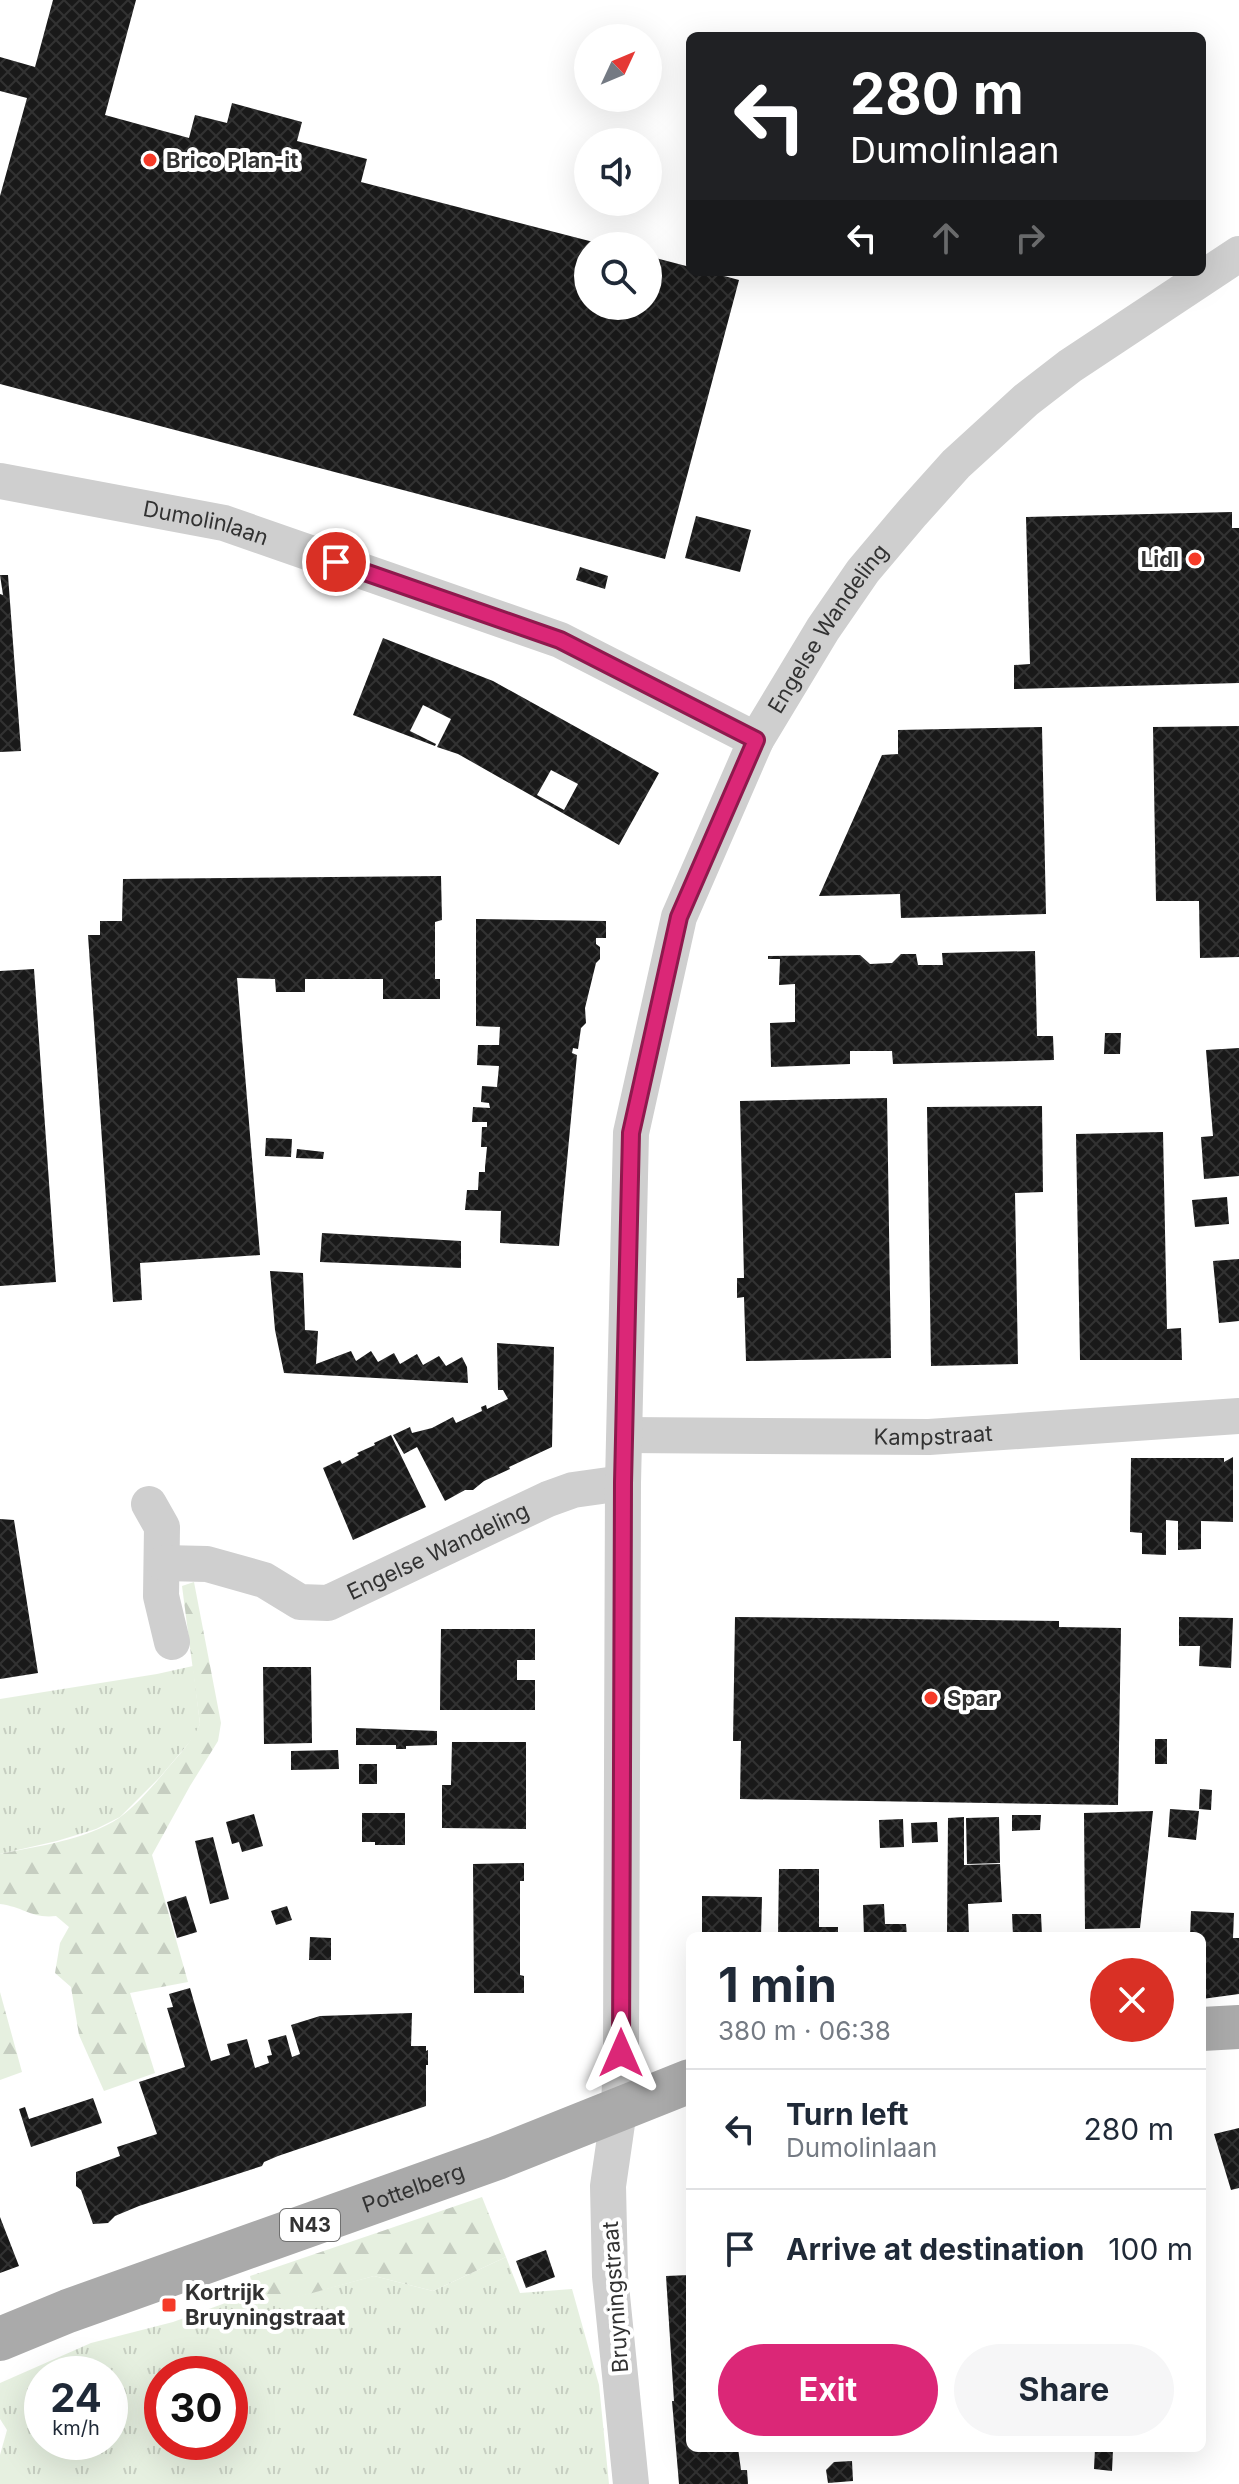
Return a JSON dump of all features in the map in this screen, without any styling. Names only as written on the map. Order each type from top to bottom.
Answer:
[{"type":"main road","points":[[1206,2029],[1239,2027]]},
{"type":"main road","name":"Pottelberg","points":[[0,2339],[68,2311],[497,2158],[686,2083]]},
{"type":"street","name":"Engelse Wandeling","points":[[1206,276],[1239,254]]},
{"type":"street","name":"Engelse Wandeling","points":[[619,2110],[623,1483],[631,1133],[679,917],[756,740],[823,629],[863,571],[956,464],[1026,400],[1070,366],[1206,276]]},
{"type":"street","name":"Dumolinlaan","points":[[0,481],[239,528],[560,640],[756,740]]},
{"type":"street","name":"Kampstraat","points":[[625,1435],[929,1437],[1239,1416]]},
{"type":"street","name":"Engelse Wandeling","points":[[164,1563],[207,1564],[264,1580],[300,1602],[328,1603],[548,1499],[573,1490],[623,1483]]},
{"type":"street","points":[[149,1504],[162,1527],[164,1563],[161,1596],[172,1642]]},
{"type":"street","name":"Bruyningstraat","points":[[619,2110],[608,2186],[610,2276],[631,2484]]},
{"type":"green space","points":[[194,1582],[221,1723],[218,1741],[152,1855],[188,1982],[130,1993],[155,2073],[104,2091],[79,2035],[71,1987],[55,1973],[60,1943],[69,1927],[56,1916],[40,1916],[0,1904],[0,1854],[77,1837],[106,1826],[132,1808],[189,1742],[200,1724],[182,1586]]},
{"type":"green space","points":[[193,1666],[200,1724],[194,1737],[120,1817],[96,1829],[0,1854],[0,1699]]},
{"type":"green space","points":[[0,1992],[22,2072],[0,2080]]},
{"type":"green space","points":[[482,2197],[506,2257],[433,2291],[374,2276],[258,2308],[250,2276]]},
{"type":"green space","points":[[506,2257],[520,2293],[572,2289],[599,2385],[609,2484],[0,2484],[0,2455],[7,2430],[0,2419],[0,2383],[24,2372],[24,2460],[128,2460],[128,2356],[61,2356],[91,2343],[173,2322],[253,2293],[258,2307],[374,2276],[433,2291]]},
{"type":"building","points":[[53,0],[136,0],[105,115],[189,138],[195,115],[227,123],[232,103],[302,122],[297,141],[367,159],[361,182],[574,237],[574,320],[662,320],[662,260],[686,266],[686,276],[724,276],[739,280],[665,559],[0,384],[0,196],[27,98],[0,91],[0,57],[35,67]]},
{"type":"building","points":[[1232,512],[1232,528],[1239,528],[1239,683],[1014,689],[1014,665],[1030,664],[1026,517]]},
{"type":"building","points":[[696,516],[751,530],[740,572],[685,558]]},
{"type":"building","points":[[580,567],[608,576],[605,589],[576,580]]},
{"type":"building","points":[[0,575],[8,575],[21,751],[0,752],[0,594],[3,595]]},
{"type":"building","points":[[383,638],[493,681],[659,773],[619,845],[458,754],[437,747],[451,719],[423,705],[410,731],[435,746],[353,715]],"holes":[[[551,770],[578,784],[564,810],[537,795]]]},
{"type":"building","points":[[1239,726],[1239,957],[1200,958],[1199,901],[1156,901],[1153,727]]},
{"type":"building","points":[[1042,727],[1046,914],[901,918],[900,894],[819,896],[882,755],[898,754],[898,730]]},
{"type":"building","points":[[441,876],[442,920],[435,922],[435,979],[440,979],[440,999],[383,999],[383,979],[305,979],[305,992],[276,992],[275,979],[237,978],[260,1255],[140,1263],[142,1300],[113,1302],[88,935],[100,935],[100,921],[122,921],[123,879]]},
{"type":"building","points":[[476,919],[606,921],[606,938],[596,938],[600,959],[596,963],[585,1008],[586,1023],[581,1028],[578,1049],[573,1048],[572,1053],[577,1055],[559,1246],[500,1243],[501,1211],[465,1210],[467,1190],[478,1190],[479,1172],[485,1172],[487,1147],[481,1147],[482,1127],[487,1127],[487,1122],[472,1122],[473,1107],[490,1108],[489,1103],[481,1102],[482,1086],[497,1087],[499,1066],[477,1065],[478,1045],[499,1045],[500,1027],[476,1026]]},
{"type":"building","points":[[1035,951],[1037,1036],[1053,1036],[1054,1060],[893,1064],[892,1051],[850,1051],[850,1064],[771,1067],[770,1023],[795,1022],[795,984],[779,985],[780,959],[768,959],[768,956],[860,955],[870,964],[892,963],[901,954],[916,954],[918,965],[943,965],[942,953]]},
{"type":"building","points":[[34,969],[56,1282],[0,1286],[0,971]]},
{"type":"building","points":[[1105,1033],[1121,1033],[1120,1054],[1104,1054]]},
{"type":"building","points":[[1239,1048],[1239,1176],[1204,1179],[1201,1137],[1213,1136],[1206,1050]]},
{"type":"building","points":[[887,1098],[891,1358],[746,1361],[744,1297],[737,1298],[737,1278],[744,1278],[740,1101]]},
{"type":"building","points":[[1042,1106],[1043,1192],[1015,1193],[1018,1364],[931,1366],[927,1107]]},
{"type":"building","points":[[1163,1132],[1167,1329],[1181,1328],[1182,1360],[1080,1360],[1076,1134]]},
{"type":"building","points":[[266,1138],[292,1139],[291,1157],[265,1156]]},
{"type":"building","points":[[297,1149],[324,1152],[323,1159],[296,1158]]},
{"type":"building","points":[[1227,1197],[1229,1224],[1195,1227],[1192,1200]]},
{"type":"building","points":[[322,1233],[461,1241],[461,1268],[320,1262]]},
{"type":"building","points":[[1239,1259],[1239,1321],[1219,1323],[1213,1261]]},
{"type":"building","points":[[270,1271],[303,1273],[305,1330],[318,1331],[316,1364],[351,1351],[356,1361],[371,1351],[378,1362],[394,1353],[400,1364],[417,1354],[423,1365],[439,1356],[446,1366],[462,1357],[467,1367],[468,1383],[284,1373],[275,1330]]},
{"type":"building","points":[[497,1343],[554,1347],[552,1447],[509,1467],[473,1490],[465,1490],[445,1501],[417,1447],[404,1454],[393,1435],[410,1427],[412,1433],[432,1428],[453,1417],[456,1423],[482,1411],[481,1407],[486,1405],[487,1409],[508,1399],[503,1390],[498,1390]]},
{"type":"building","points":[[391,1435],[426,1507],[353,1540],[323,1468],[340,1460],[342,1464]]},
{"type":"building","points":[[1233,1457],[1233,1522],[1201,1521],[1201,1549],[1178,1550],[1178,1521],[1166,1520],[1166,1555],[1142,1554],[1142,1533],[1130,1532],[1131,1458],[1224,1458],[1224,1462]]},
{"type":"building","points":[[0,1519],[14,1520],[38,1673],[0,1679]]},
{"type":"building","name":"Spar","points":[[735,1617],[1059,1621],[1059,1627],[1121,1628],[1118,1805],[740,1799],[741,1741],[733,1741]]},
{"type":"building","points":[[1179,1617],[1233,1618],[1231,1668],[1199,1666],[1200,1646],[1179,1646]]},
{"type":"building","points":[[441,1629],[535,1629],[535,1660],[517,1660],[517,1680],[535,1680],[535,1710],[440,1710]]},
{"type":"building","points":[[263,1667],[311,1667],[312,1743],[264,1744]]},
{"type":"building","points":[[356,1728],[437,1731],[437,1745],[396,1749],[396,1745],[356,1745]]},
{"type":"building","points":[[1155,1739],[1167,1739],[1167,1764],[1155,1764]]},
{"type":"building","points":[[452,1742],[526,1742],[526,1829],[442,1828],[442,1785],[451,1785]]},
{"type":"building","points":[[338,1750],[339,1769],[291,1770],[291,1751]]},
{"type":"building","points":[[359,1764],[377,1764],[377,1784],[359,1784]]},
{"type":"building","points":[[1200,1789],[1212,1790],[1211,1810],[1199,1809]]},
{"type":"building","points":[[1170,1809],[1199,1811],[1196,1840],[1168,1837]]},
{"type":"building","points":[[1153,1811],[1140,1928],[1085,1929],[1084,1813]]},
{"type":"building","points":[[362,1813],[405,1813],[405,1845],[362,1842]]},
{"type":"building","points":[[254,1814],[263,1846],[242,1852],[239,1842],[232,1844],[226,1822]]},
{"type":"building","points":[[1012,1815],[1041,1815],[1040,1830],[1012,1831]]},
{"type":"building","points":[[964,1817],[964,1865],[1000,1864],[1002,1902],[968,1904],[969,1932],[947,1932],[948,1818]]},
{"type":"building","points":[[999,1817],[1000,1863],[967,1864],[966,1818]]},
{"type":"building","points":[[903,1819],[904,1847],[880,1848],[879,1820]]},
{"type":"building","points":[[937,1822],[938,1842],[912,1843],[911,1823]]},
{"type":"building","points":[[213,1837],[229,1899],[210,1904],[195,1841]]},
{"type":"building","points":[[524,1863],[524,1881],[520,1881],[520,1975],[524,1976],[524,1993],[474,1993],[473,1864]]},
{"type":"building","points":[[779,1869],[819,1869],[819,1927],[838,1927],[838,1932],[778,1932]]},
{"type":"building","points":[[186,1896],[197,1932],[177,1938],[167,1902]]},
{"type":"building","points":[[702,1896],[762,1897],[761,1932],[702,1932]]},
{"type":"building","points":[[884,1904],[885,1924],[906,1924],[907,1932],[864,1932],[863,1905]]},
{"type":"building","points":[[287,1906],[292,1920],[276,1925],[271,1911]]},
{"type":"building","points":[[1191,1911],[1234,1913],[1233,1938],[1239,1938],[1239,1994],[1206,1998],[1206,1932],[1190,1932]]},
{"type":"building","points":[[1012,1914],[1041,1914],[1042,1932],[1013,1932]]},
{"type":"building","points":[[310,1937],[331,1938],[331,1960],[309,1960]]},
{"type":"building","points":[[190,1988],[211,2061],[230,2055],[227,2044],[247,2039],[255,2068],[269,2063],[267,2056],[272,2055],[268,2040],[286,2035],[292,2057],[300,2054],[291,2025],[320,2016],[412,2013],[411,2046],[426,2046],[428,2050],[426,2106],[278,2156],[262,2166],[139,2206],[115,2216],[108,2223],[93,2224],[81,2190],[76,2186],[76,2172],[120,2156],[117,2147],[157,2134],[139,2082],[185,2067],[167,2008],[173,2007],[169,1994]]},
{"type":"building","points":[[93,2098],[102,2123],[31,2147],[19,2109],[25,2107],[29,2119]]},
{"type":"building","points":[[1239,2128],[1239,2188],[1231,2190],[1214,2134]]},
{"type":"building","points":[[0,2217],[19,2266],[0,2273]]},
{"type":"building","points":[[546,2250],[555,2277],[526,2288],[516,2261]]},
{"type":"building","points":[[686,2275],[686,2452],[739,2452],[741,2470],[747,2470],[748,2484],[679,2484],[666,2276]]},
{"type":"building","points":[[1095,2452],[1113,2452],[1112,2471],[1094,2469]]},
{"type":"building","points":[[852,2461],[853,2481],[828,2483],[826,2470],[834,2462]]},
{"type":"place","name":"Brico Plan-it","points":[[150,160]]},
{"type":"place","name":"Lidl","points":[[1195,559]]},
{"type":"place","name":"Spar","points":[[931,1698]]},
{"type":"place","name":"Kortrijk Bruyningstraat","points":[[169,2305]]},
{"type":"route","points":[[336,562],[560,640],[756,740],[679,917],[631,1133],[623,1483],[621,2053]]}]
